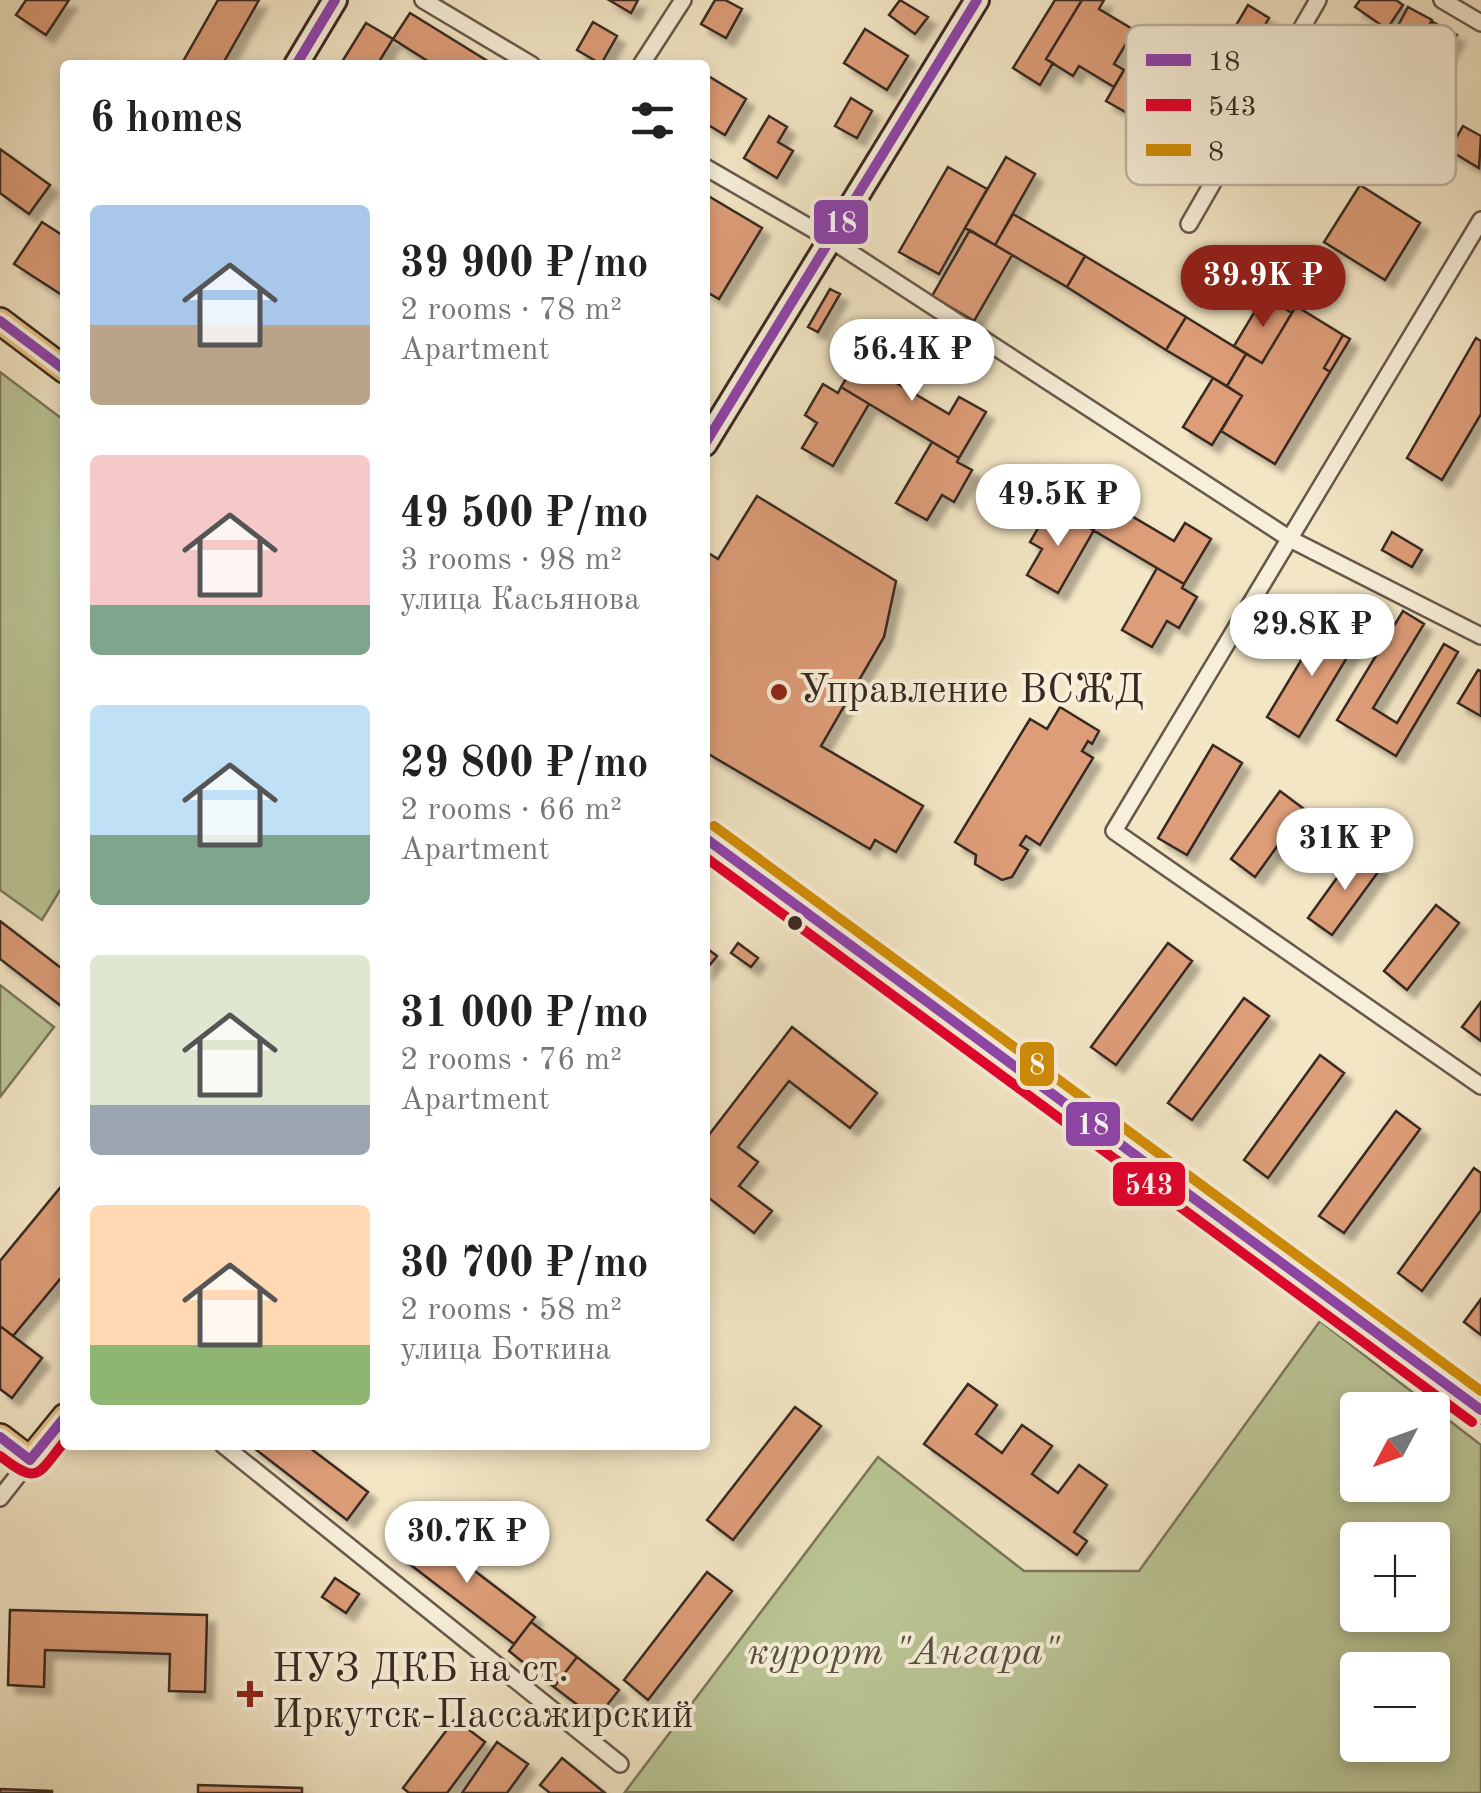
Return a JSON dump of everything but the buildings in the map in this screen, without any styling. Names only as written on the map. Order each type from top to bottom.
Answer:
[{"type":"main road","points":[[299,60],[335,0]]},
{"type":"main road","points":[[710,436],[976,0]]},
{"type":"main road","points":[[0,321],[60,366]]},
{"type":"main road","points":[[710,842],[1481,1410]]},
{"type":"main road","points":[[0,1436],[30,1460],[60,1423]]},
{"type":"street","points":[[423,0],[524,60]]},
{"type":"street","points":[[643,60],[683,0]]},
{"type":"street","points":[[1304,25],[1318,0]]},
{"type":"street","points":[[1442,0],[1481,23]]},
{"type":"street","points":[[710,170],[828,238],[1290,539],[1481,636]]},
{"type":"street","points":[[1189,224],[1211,185]]},
{"type":"street","points":[[1481,220],[1114,832],[1481,1086]]},
{"type":"street","points":[[229,1450],[620,1764]]},
{"type":"street","points":[[0,1498],[30,1460]]},
{"type":"green space","points":[[0,372],[60,417],[60,890],[42,920],[0,890]]},
{"type":"green space","points":[[0,985],[54,1027],[0,1097]]},
{"type":"green space","name":"курорт \"Ангара\"","points":[[1320,1321],[1412,1392],[1340,1392],[1340,1502],[1450,1502],[1450,1421],[1481,1445],[1481,1793],[625,1792],[878,1457],[1024,1571],[1139,1571]]},
{"type":"transit line","name":"18","points":[[299,60],[335,0]]},
{"type":"transit line","name":"18","points":[[710,436],[977,0]]},
{"type":"transit line","name":"18","points":[[0,321],[60,366]]},
{"type":"transit line","name":"8","points":[[714,826],[1481,1391]]},
{"type":"transit line","name":"18","points":[[710,842],[1481,1410]]},
{"type":"transit line","name":"543","points":[[710,861],[1472,1422]]},
{"type":"transit line","name":"18","points":[[0,1437],[30,1460],[60,1423]]},
{"type":"transit line","name":"543","points":[[0,1456],[30,1473],[42,1469],[60,1448]]},
{"type":"place","name":"Управление ВСЖД","points":[[779,692]]},
{"type":"place","name":"НУЗ ДКБ на ст. Иркутск-Пассажирский","points":[[250,1694]]}]
